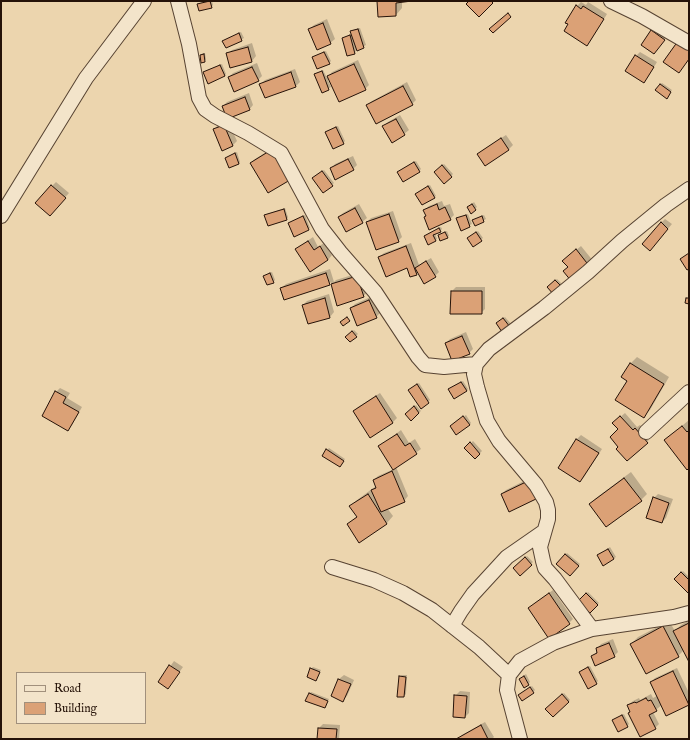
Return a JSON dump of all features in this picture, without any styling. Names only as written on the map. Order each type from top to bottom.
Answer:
[{"type":"street","points":[[1,216],[86,78],[144,1]]},
{"type":"street","points":[[178,1],[190,44],[199,98],[206,109],[215,116],[281,152],[322,229],[375,292],[418,357],[425,365],[444,367],[476,364]]},
{"type":"street","points":[[611,1],[642,16],[689,44]]},
{"type":"street","points":[[592,629],[555,579],[545,568],[542,561],[540,547],[543,532],[548,519],[546,502],[536,485],[500,441],[487,421],[474,374],[476,364],[489,349],[544,308],[588,272],[666,204],[689,189]]},
{"type":"street","points":[[646,432],[689,392]]},
{"type":"street","points":[[452,626],[473,594],[507,557],[543,532]]},
{"type":"street","points":[[332,567],[374,580],[403,593],[432,610],[479,648],[509,675]]},
{"type":"street","points":[[520,739],[507,690],[509,675],[520,661],[553,643],[592,629],[674,617],[689,613]]},
{"type":"building","points":[[210,1],[212,8],[199,11],[197,4]]},
{"type":"building","points":[[377,1],[412,1],[396,3],[396,16],[378,17]]},
{"type":"building","points":[[469,1],[491,1],[493,3],[479,17],[466,4]]},
{"type":"building","points":[[576,5],[581,9],[583,6],[604,19],[587,46],[564,31],[568,24],[565,23]]},
{"type":"building","points":[[508,13],[511,17],[493,33],[489,29]]},
{"type":"building","points":[[323,23],[331,44],[317,50],[308,29]]},
{"type":"building","points":[[358,29],[364,48],[357,51],[350,31]]},
{"type":"building","points":[[651,30],[665,40],[654,54],[641,45]]},
{"type":"building","points":[[239,33],[242,41],[226,48],[222,41]]},
{"type":"building","points":[[350,35],[355,54],[347,56],[342,38]]},
{"type":"building","points":[[678,41],[689,49],[689,59],[679,73],[663,62]]},
{"type":"building","points":[[248,47],[252,62],[230,68],[226,53]]},
{"type":"building","points":[[324,52],[330,64],[317,69],[312,57]]},
{"type":"building","points":[[204,54],[205,62],[201,63],[200,55]]},
{"type":"building","points":[[635,55],[654,67],[644,83],[625,71]]},
{"type":"building","points":[[354,64],[366,90],[339,102],[327,76]]},
{"type":"building","points":[[220,65],[225,76],[208,84],[203,72]]},
{"type":"building","points":[[252,67],[259,81],[234,92],[228,77]]},
{"type":"building","points":[[322,71],[329,90],[322,93],[314,74]]},
{"type":"building","points":[[291,72],[296,87],[265,98],[259,84]]},
{"type":"building","points":[[660,84],[671,92],[667,99],[655,90]]},
{"type":"building","points":[[403,86],[413,105],[376,124],[366,105]]},
{"type":"building","points":[[245,97],[250,110],[227,119],[222,106]]},
{"type":"building","points":[[396,119],[405,135],[392,143],[382,126]]},
{"type":"building","points":[[224,125],[233,146],[222,151],[213,129]]},
{"type":"building","points":[[336,127],[344,144],[333,149],[325,132]]},
{"type":"building","points":[[501,138],[509,150],[485,166],[477,154]]},
{"type":"building","points":[[271,150],[290,180],[268,193],[250,163]]},
{"type":"building","points":[[235,153],[239,164],[229,168],[225,158]]},
{"type":"building","points":[[348,159],[354,170],[335,180],[330,168]]},
{"type":"building","points":[[414,162],[420,172],[403,182],[397,172]]},
{"type":"building","points":[[442,165],[452,177],[444,184],[434,172]]},
{"type":"building","points":[[322,171],[333,186],[323,193],[312,178]]},
{"type":"building","points":[[51,185],[66,198],[50,216],[35,203]]},
{"type":"building","points":[[428,186],[435,198],[422,205],[415,194]]},
{"type":"building","points":[[437,204],[439,210],[445,207],[451,220],[429,230],[423,210]]},
{"type":"building","points":[[472,204],[476,210],[471,214],[467,207]]},
{"type":"building","points":[[355,208],[363,223],[346,232],[338,217]]},
{"type":"building","points":[[284,209],[287,220],[268,226],[264,215]]},
{"type":"building","points":[[389,214],[399,242],[376,250],[366,222]]},
{"type":"building","points":[[466,215],[470,227],[461,231],[456,218]]},
{"type":"building","points":[[303,216],[309,230],[294,237],[288,223]]},
{"type":"building","points":[[482,216],[484,222],[475,226],[472,220]]},
{"type":"building","points":[[661,222],[668,229],[650,251],[642,244]]},
{"type":"building","points":[[439,228],[441,232],[433,235],[436,241],[428,245],[424,236]]},
{"type":"building","points":[[445,232],[448,238],[440,241],[438,235]]},
{"type":"building","points":[[476,232],[482,241],[473,247],[467,238]]},
{"type":"building","points":[[308,241],[314,250],[320,246],[328,260],[310,272],[295,249]]},
{"type":"building","points":[[406,246],[417,275],[410,277],[407,268],[386,277],[378,257]]},
{"type":"building","points":[[576,249],[590,267],[572,282],[563,271],[568,267],[562,261]]},
{"type":"building","points":[[689,253],[689,269],[687,270],[680,259]]},
{"type":"building","points":[[426,261],[436,277],[424,284],[415,268]]},
{"type":"building","points":[[270,273],[274,283],[267,285],[263,276]]},
{"type":"building","points":[[326,273],[330,285],[284,300],[280,288]]},
{"type":"building","points":[[357,276],[364,297],[337,306],[331,284]]},
{"type":"building","points":[[555,280],[562,287],[554,295],[547,287]]},
{"type":"building","points":[[451,291],[482,291],[482,314],[450,314]]},
{"type":"building","points":[[325,298],[330,318],[308,324],[302,305]]},
{"type":"building","points":[[686,298],[689,298],[689,304],[685,303]]},
{"type":"building","points":[[369,300],[377,318],[357,326],[350,308]]},
{"type":"building","points":[[347,317],[350,321],[343,326],[340,322]]},
{"type":"building","points":[[503,318],[510,327],[502,332],[496,323]]},
{"type":"building","points":[[352,331],[357,337],[350,342],[345,337]]},
{"type":"building","points":[[462,336],[470,354],[452,361],[445,343]]},
{"type":"building","points":[[630,363],[664,384],[644,418],[615,400],[627,381],[621,377]]},
{"type":"building","points":[[461,382],[467,391],[454,399],[448,389]]},
{"type":"building","points":[[417,384],[429,403],[421,409],[408,390]]},
{"type":"building","points":[[55,391],[66,397],[63,403],[79,412],[68,431],[42,416]]},
{"type":"building","points":[[376,396],[393,423],[370,438],[353,411]]},
{"type":"building","points":[[414,406],[419,413],[411,421],[405,414]]},
{"type":"building","points":[[463,416],[470,425],[456,435],[450,426]]},
{"type":"building","points":[[620,416],[633,430],[635,428],[648,443],[627,461],[616,449],[618,447],[610,437],[618,429],[612,423]]},
{"type":"building","points":[[682,426],[687,432],[689,430],[689,468],[687,470],[664,440]]},
{"type":"building","points":[[397,434],[405,446],[410,443],[417,454],[393,470],[378,446]]},
{"type":"building","points":[[576,439],[599,453],[580,482],[558,468]]},
{"type":"building","points":[[470,442],[480,454],[475,459],[464,448]]},
{"type":"building","points":[[326,449],[344,461],[340,467],[322,456]]},
{"type":"building","points":[[392,471],[405,502],[381,512],[371,490],[376,488],[373,480]]},
{"type":"building","points":[[624,478],[642,501],[606,527],[589,504]]},
{"type":"building","points":[[528,481],[536,499],[509,512],[501,494]]},
{"type":"building","points":[[368,494],[387,524],[359,543],[347,524],[357,517],[349,506]]},
{"type":"building","points":[[653,497],[669,503],[662,523],[646,518]]},
{"type":"building","points":[[608,549],[614,559],[603,566],[597,555]]},
{"type":"building","points":[[565,554],[579,566],[570,576],[556,564]]},
{"type":"building","points":[[525,557],[532,565],[520,576],[513,568]]},
{"type":"building","points":[[681,572],[689,580],[689,594],[674,579]]},
{"type":"building","points":[[549,593],[570,624],[549,639],[528,608]]},
{"type":"building","points":[[586,593],[598,605],[590,613],[578,601]]},
{"type":"building","points":[[689,623],[689,662],[673,631]]},
{"type":"building","points":[[663,626],[679,657],[646,674],[630,644]]},
{"type":"building","points":[[609,643],[615,657],[595,666],[591,656],[597,653],[596,648]]},
{"type":"building","points":[[169,665],[180,672],[168,689],[158,682]]},
{"type":"building","points":[[588,667],[597,684],[588,689],[579,672]]},
{"type":"building","points":[[310,668],[320,672],[316,681],[307,677]]},
{"type":"building","points":[[673,671],[689,705],[666,716],[650,682]]},
{"type":"building","points":[[399,676],[406,677],[404,697],[397,697]]},
{"type":"building","points":[[524,676],[529,685],[524,688],[519,679]]},
{"type":"building","points":[[338,679],[351,684],[343,702],[331,696]]},
{"type":"building","points":[[530,687],[534,693],[522,701],[518,695]]},
{"type":"building","points":[[309,693],[328,701],[325,708],[305,701]]},
{"type":"building","points":[[562,694],[569,702],[553,717],[545,709]]},
{"type":"building","points":[[454,695],[467,696],[465,718],[453,717]]},
{"type":"building","points":[[646,698],[648,701],[651,700],[657,711],[649,715],[656,729],[640,737],[628,713],[630,712],[627,705],[636,703]]},
{"type":"building","points":[[622,715],[628,727],[618,732],[612,720]]},
{"type":"building","points":[[481,725],[488,739],[456,739]]},
{"type":"building","points":[[318,728],[337,729],[336,739],[317,739]]}]
